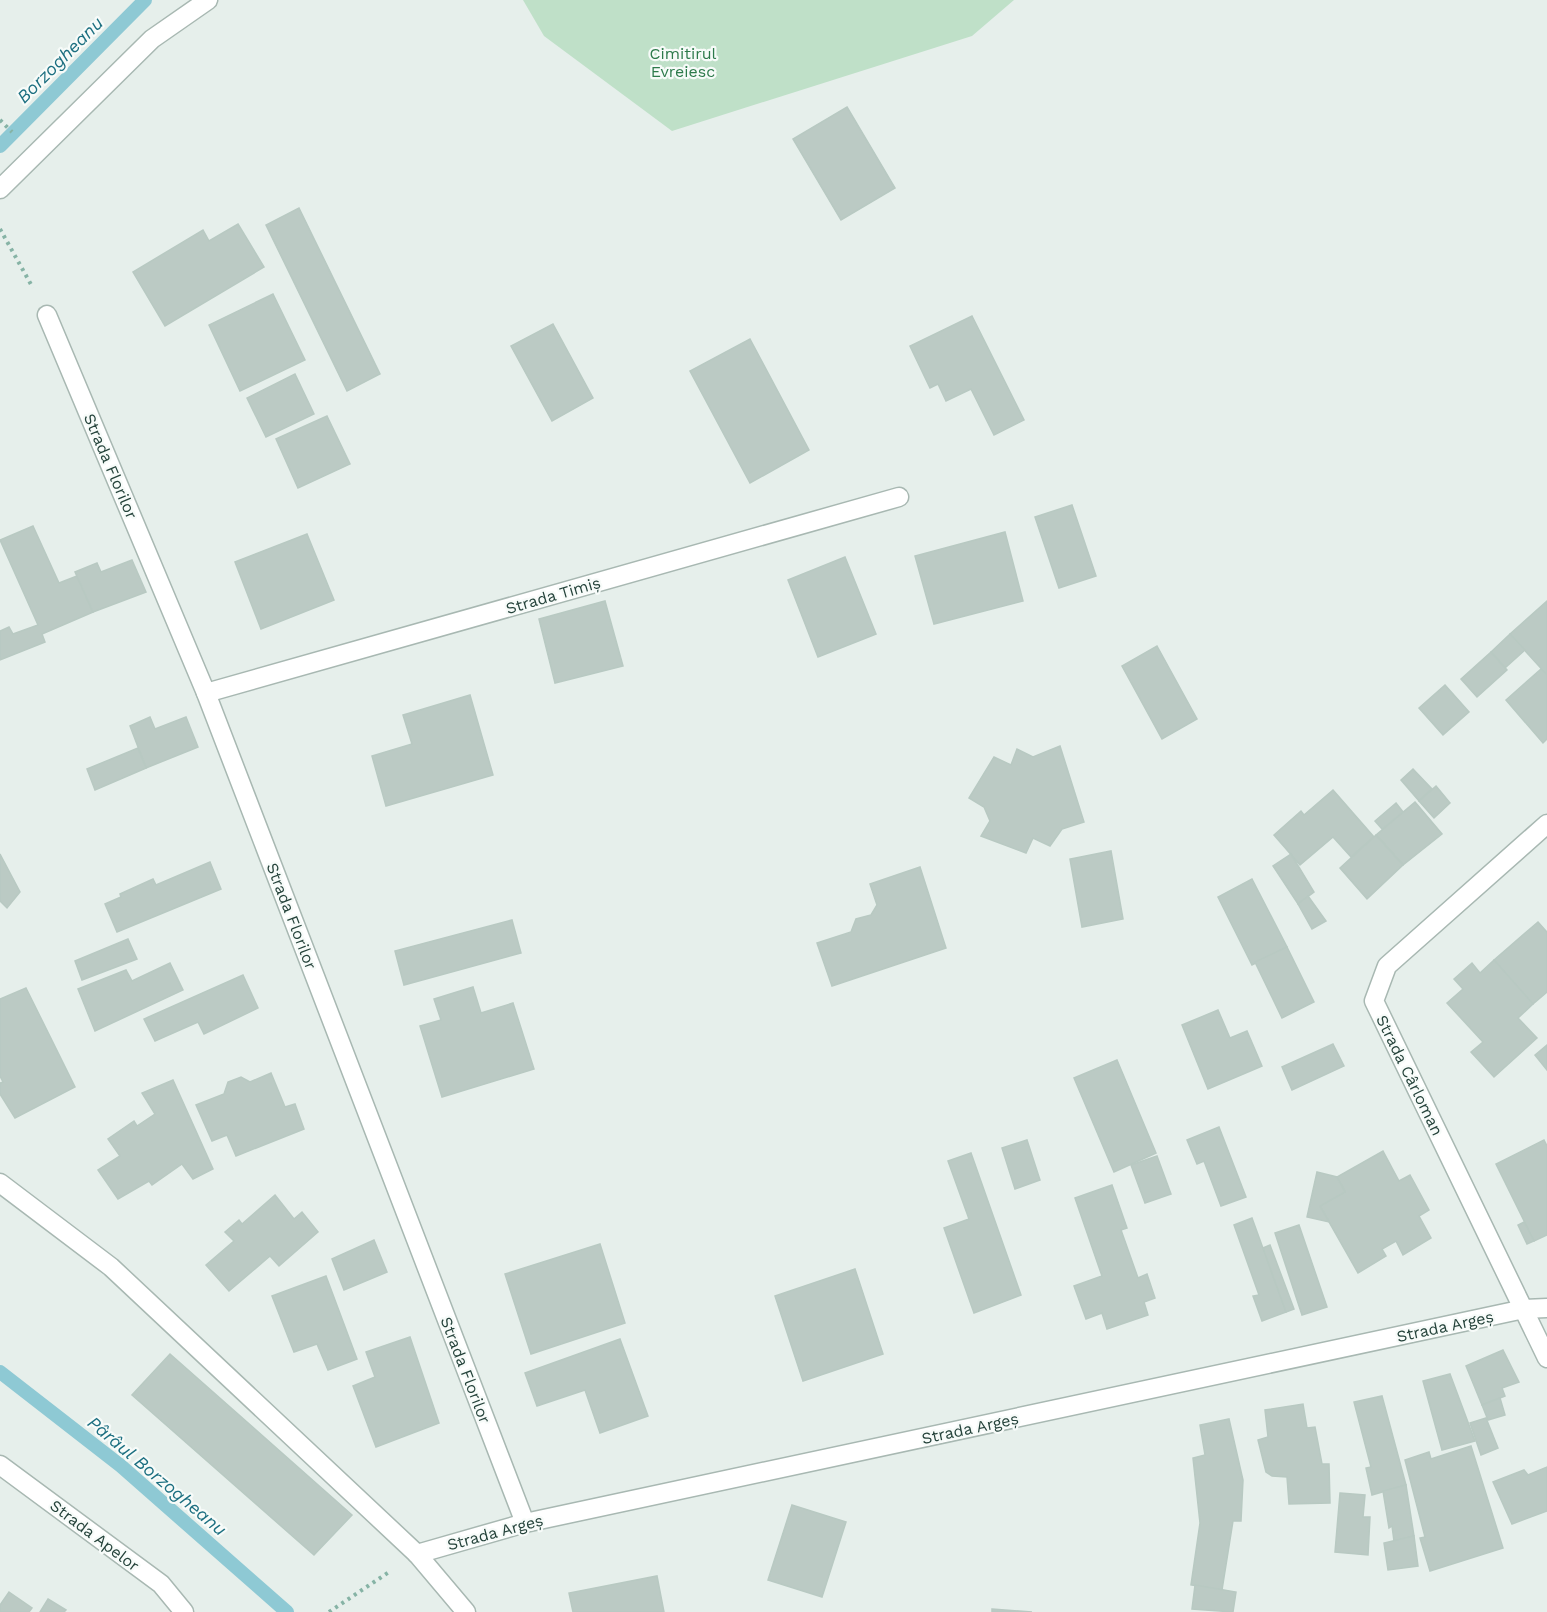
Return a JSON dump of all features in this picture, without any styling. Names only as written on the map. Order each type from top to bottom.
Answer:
[{"type":"street","points":[[0,189],[152,39],[207,0]]},
{"type":"street","name":"Strada Florilor","points":[[47,315],[206,693],[525,1523]]},
{"type":"street","name":"Strada Timiș","points":[[206,693],[899,497]]},
{"type":"street","name":"Strada Cârloman","points":[[1547,825],[1387,966],[1374,1001],[1547,1358]]},
{"type":"street","points":[[0,1183],[111,1267],[417,1554],[466,1612]]},
{"type":"street","name":"Strada Argeș","points":[[417,1554],[525,1523],[1524,1309],[1547,1308]]},
{"type":"street","name":"Strada Apelor","points":[[0,1465],[161,1584],[184,1612]]},
{"type":"path","points":[[0,229],[47,315]]},
{"type":"path","points":[[329,1612],[417,1554]]},
{"type":"green space","name":"Cimitirul Evreiesc","points":[[523,0],[1014,0],[972,36],[672,131],[544,36]]},
{"type":"building","points":[[847,107],[895,188],[841,220],[793,139]]},
{"type":"building","points":[[299,208],[380,374],[347,391],[266,225]]},
{"type":"building","points":[[238,224],[264,267],[165,326],[133,272],[203,230],[209,241]]},
{"type":"building","points":[[273,294],[305,360],[240,391],[209,325]]},
{"type":"building","points":[[972,316],[1024,420],[994,435],[971,389],[946,401],[938,384],[930,388],[910,346]]},
{"type":"building","points":[[553,324],[593,398],[552,421],[511,346]]},
{"type":"building","points":[[750,339],[809,450],[750,483],[690,371]]},
{"type":"building","points":[[295,374],[314,414],[266,437],[247,398]]},
{"type":"building","points":[[327,416],[350,464],[298,488],[276,439]]},
{"type":"building","points":[[1072,505],[1096,576],[1059,588],[1035,517]]},
{"type":"building","points":[[33,526],[59,583],[77,576],[93,612],[42,634],[45,642],[0,660],[0,631],[9,627],[13,634],[38,625],[0,540]]},
{"type":"building","points":[[1005,532],[1023,601],[934,624],[915,556]]},
{"type":"building","points":[[307,534],[334,600],[261,629],[235,562]]},
{"type":"building","points":[[845,557],[876,634],[818,657],[788,580]]},
{"type":"building","points":[[132,560],[146,592],[93,612],[75,572],[97,563],[101,572]]},
{"type":"building","points":[[605,601],[623,666],[555,683],[539,619]]},
{"type":"building","points":[[1547,601],[1547,675],[1510,634]]},
{"type":"building","points":[[1510,634],[1525,650],[1505,668],[1491,652]]},
{"type":"building","points":[[1157,646],[1197,719],[1162,739],[1122,666]]},
{"type":"building","points":[[1491,652],[1507,670],[1477,697],[1461,679]]},
{"type":"building","points":[[1541,669],[1547,675],[1547,739],[1543,743],[1506,700]]},
{"type":"building","points":[[1445,685],[1469,712],[1443,735],[1419,708]]},
{"type":"building","points":[[470,695],[493,775],[386,806],[372,756],[412,744],[403,715]]},
{"type":"building","points":[[150,717],[155,729],[186,717],[198,747],[146,768],[130,726]]},
{"type":"building","points":[[1060,746],[1084,822],[1062,829],[1050,846],[1033,838],[1026,853],[981,836],[990,821],[984,807],[969,798],[994,757],[1011,765],[1017,749],[1033,757]]},
{"type":"building","points":[[138,748],[146,768],[95,790],[87,769]]},
{"type":"building","points":[[1413,769],[1432,789],[1419,801],[1401,780]]},
{"type":"building","points":[[1436,786],[1450,803],[1434,818],[1419,801]]},
{"type":"building","points":[[1333,790],[1374,837],[1351,857],[1333,837],[1300,865],[1274,835],[1301,811],[1304,815]]},
{"type":"building","points":[[1415,802],[1442,834],[1403,865],[1376,835]]},
{"type":"building","points":[[1396,803],[1403,812],[1382,829],[1375,821]]},
{"type":"building","points":[[1376,835],[1403,865],[1367,899],[1340,868]]},
{"type":"building","points":[[1111,851],[1123,919],[1082,927],[1070,859]]},
{"type":"building","points":[[0,854],[20,892],[7,908],[0,901]]},
{"type":"building","points":[[1291,854],[1314,892],[1298,904],[1273,866]]},
{"type":"building","points":[[210,862],[221,889],[117,932],[105,904],[121,897],[120,894],[153,879],[156,885]]},
{"type":"building","points":[[920,867],[946,948],[832,986],[817,943],[851,932],[856,919],[871,915],[877,905],[870,884]]},
{"type":"building","points":[[1252,879],[1287,947],[1252,965],[1218,897]]},
{"type":"building","points":[[1308,896],[1326,921],[1312,929],[1298,904]]},
{"type":"building","points":[[512,920],[521,953],[404,985],[395,951]]},
{"type":"building","points":[[1538,922],[1547,932],[1547,992],[1533,1004],[1494,960]]},
{"type":"building","points":[[128,939],[137,959],[82,980],[75,961]]},
{"type":"building","points":[[1287,947],[1314,1002],[1282,1018],[1255,962]]},
{"type":"building","points":[[1494,960],[1533,1004],[1518,1018],[1537,1038],[1494,1077],[1471,1052],[1483,1042],[1447,1003],[1463,989],[1454,979],[1472,963],[1480,973]]},
{"type":"building","points":[[170,963],[183,990],[95,1031],[78,989],[126,970],[132,981]]},
{"type":"building","points":[[243,975],[258,1008],[204,1034],[198,1022],[155,1041],[144,1019]]},
{"type":"building","points":[[473,987],[481,1013],[513,1003],[534,1069],[442,1097],[420,1026],[441,1020],[434,999]]},
{"type":"building","points":[[26,988],[75,1087],[15,1118],[0,1094],[0,1083],[3,1082],[0,1076],[0,999]]},
{"type":"building","points":[[1218,1010],[1230,1038],[1247,1031],[1262,1066],[1208,1089],[1182,1025]]},
{"type":"building","points":[[1333,1044],[1344,1066],[1292,1090],[1282,1067]]},
{"type":"building","points":[[1547,1045],[1547,1070],[1535,1055]]},
{"type":"building","points":[[1117,1060],[1156,1153],[1114,1172],[1074,1078]]},
{"type":"building","points":[[271,1073],[285,1107],[295,1104],[304,1129],[236,1156],[227,1135],[212,1141],[196,1105],[224,1094],[228,1082],[241,1077],[250,1082]]},
{"type":"building","points":[[173,1080],[213,1169],[193,1179],[182,1164],[152,1185],[149,1181],[118,1199],[98,1170],[120,1156],[108,1139],[134,1121],[137,1126],[155,1114],[142,1093]]},
{"type":"building","points":[[1219,1127],[1246,1197],[1221,1206],[1204,1161],[1197,1164],[1187,1140]]},
{"type":"building","points":[[1027,1140],[1040,1180],[1015,1189],[1002,1148]]},
{"type":"building","points":[[1544,1140],[1547,1146],[1547,1235],[1534,1241],[1496,1164]]},
{"type":"building","points":[[1383,1151],[1399,1181],[1410,1175],[1429,1210],[1419,1216],[1431,1238],[1403,1255],[1396,1241],[1382,1249],[1386,1256],[1358,1273],[1320,1206],[1345,1192],[1337,1177]]},
{"type":"building","points":[[971,1153],[1021,1295],[974,1313],[944,1228],[969,1219],[948,1161]]},
{"type":"building","points":[[1157,1156],[1171,1194],[1145,1203],[1131,1165]]},
{"type":"building","points":[[1317,1172],[1337,1177],[1345,1192],[1320,1206],[1329,1222],[1307,1217]]},
{"type":"building","points":[[1112,1185],[1127,1228],[1121,1230],[1138,1278],[1147,1274],[1155,1298],[1144,1302],[1148,1315],[1107,1329],[1102,1313],[1086,1319],[1074,1286],[1102,1276],[1075,1198]]},
{"type":"building","points":[[275,1195],[294,1219],[302,1212],[318,1232],[279,1266],[270,1256],[229,1291],[206,1265],[234,1241],[225,1232],[239,1220],[242,1224]]},
{"type":"building","points":[[1252,1218],[1286,1312],[1262,1321],[1253,1296],[1259,1295],[1234,1225]]},
{"type":"building","points":[[1524,1222],[1534,1241],[1527,1244],[1518,1225]]},
{"type":"building","points":[[1299,1225],[1327,1307],[1302,1315],[1275,1233]]},
{"type":"building","points":[[374,1240],[387,1272],[344,1290],[332,1259]]},
{"type":"building","points":[[600,1244],[625,1323],[531,1354],[505,1274]]},
{"type":"building","points":[[1270,1245],[1294,1309],[1286,1312],[1263,1248]]},
{"type":"building","points":[[855,1269],[883,1354],[803,1381],[775,1296]]},
{"type":"building","points":[[326,1276],[357,1359],[328,1370],[317,1344],[294,1352],[272,1296]]},
{"type":"building","points":[[410,1337],[439,1423],[376,1447],[353,1386],[375,1377],[366,1352]]},
{"type":"building","points":[[620,1339],[648,1416],[600,1433],[585,1390],[537,1406],[525,1373]]},
{"type":"building","points":[[1503,1350],[1519,1382],[1502,1388],[1505,1396],[1482,1405],[1466,1366]]},
{"type":"building","points":[[170,1354],[352,1515],[314,1555],[132,1395]]},
{"type":"building","points":[[1450,1374],[1475,1441],[1442,1450],[1423,1381]]},
{"type":"building","points":[[1382,1396],[1406,1485],[1372,1495],[1366,1468],[1371,1467],[1354,1402]]},
{"type":"building","points":[[1500,1398],[1505,1415],[1488,1420],[1482,1405]]},
{"type":"building","points":[[1303,1404],[1307,1428],[1315,1427],[1322,1464],[1329,1464],[1330,1503],[1289,1504],[1287,1477],[1272,1476],[1266,1472],[1258,1440],[1268,1437],[1265,1410]]},
{"type":"building","points":[[1486,1418],[1498,1448],[1481,1455],[1470,1423]]},
{"type":"building","points":[[1229,1419],[1243,1480],[1241,1521],[1233,1521],[1222,1590],[1191,1585],[1200,1523],[1193,1458],[1205,1455],[1200,1425]]},
{"type":"building","points":[[1471,1446],[1503,1548],[1430,1571],[1420,1538],[1425,1537],[1405,1460],[1429,1452],[1431,1459]]},
{"type":"building","points":[[1547,1467],[1547,1511],[1512,1524],[1493,1482],[1524,1470],[1528,1475]]},
{"type":"building","points":[[1406,1485],[1414,1536],[1394,1541],[1392,1526],[1389,1528],[1383,1491]]},
{"type":"building","points":[[1340,1493],[1365,1495],[1363,1517],[1370,1517],[1368,1555],[1335,1552]]},
{"type":"building","points":[[792,1505],[846,1522],[822,1597],[768,1580]]},
{"type":"building","points":[[1414,1536],[1418,1566],[1388,1570],[1384,1543]]},
{"type":"building","points":[[657,1576],[664,1612],[573,1612],[569,1593]]},
{"type":"building","points":[[1195,1585],[1236,1592],[1233,1612],[1192,1609]]},
{"type":"building","points":[[9,1592],[32,1608],[29,1612],[0,1612],[0,1605]]},
{"type":"building","points":[[48,1599],[66,1610],[64,1612],[40,1612]]},
{"type":"building","points":[[992,1609],[1032,1612],[992,1612]]},
{"type":"waterway","name":"Borzogheanu","points":[[0,146],[145,0]]},
{"type":"waterway","name":"Pârâul Borzogheanu","points":[[0,1372],[121,1466],[287,1612]]}]
